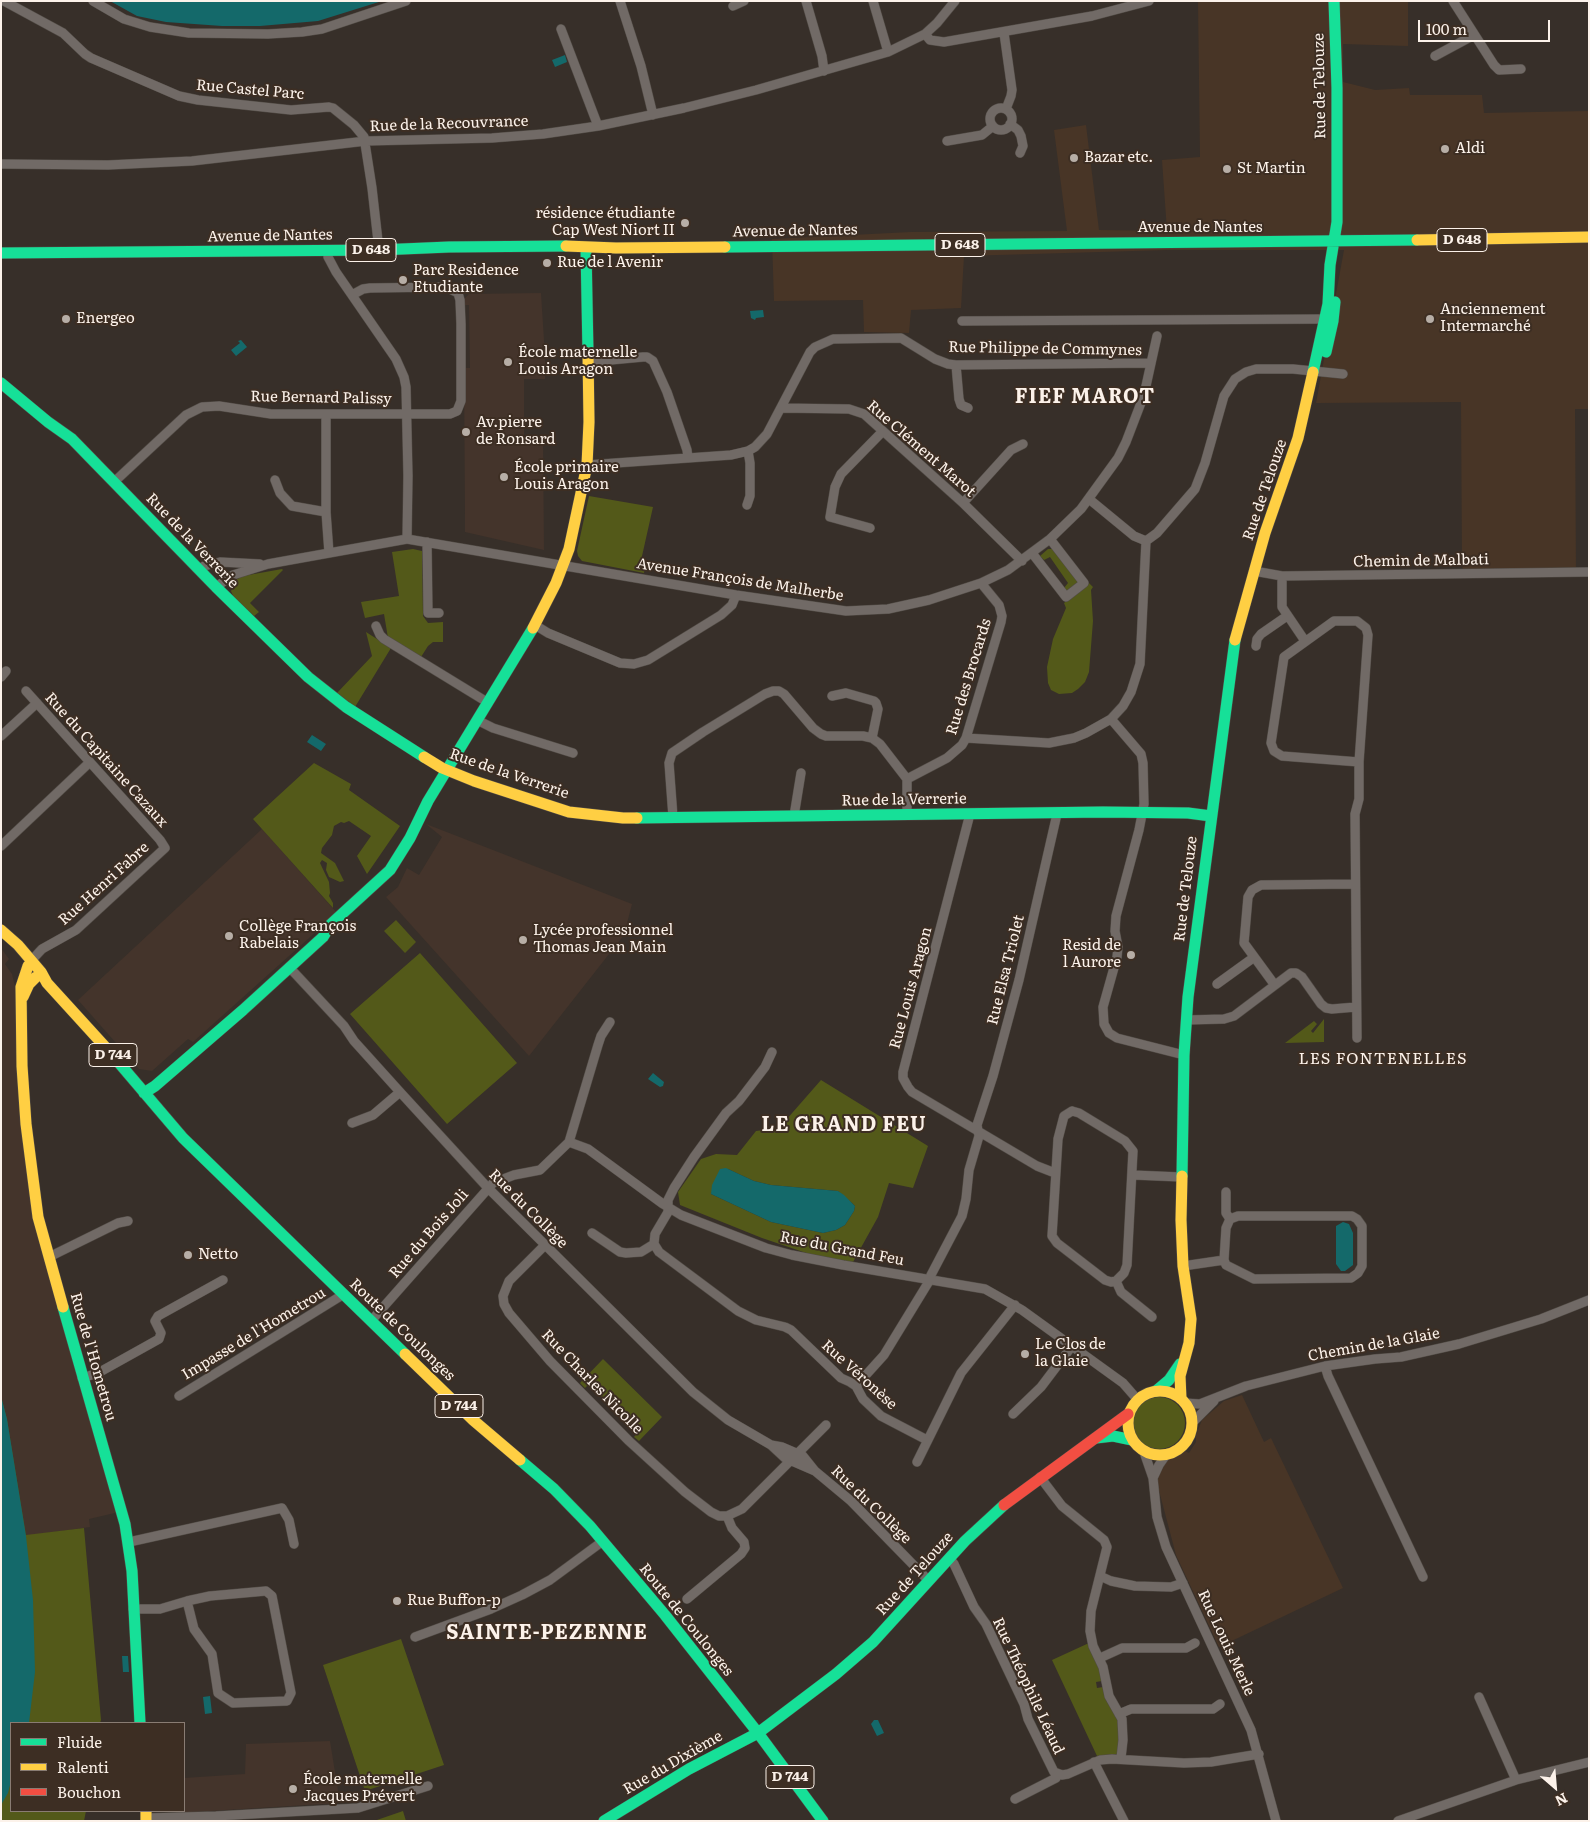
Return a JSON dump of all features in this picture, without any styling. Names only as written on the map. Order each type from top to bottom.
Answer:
[{"type":"street","name":"Rue Castel Parc","points":[[4,1],[63,34],[91,58],[179,96],[198,100],[291,110],[329,107],[362,132],[366,141]]},
{"type":"street","points":[[92,1],[112,13],[150,28],[190,33],[268,34],[322,29],[406,1]]},
{"type":"street","points":[[620,1],[641,66],[653,115]]},
{"type":"street","points":[[733,6],[744,1]]},
{"type":"street","points":[[806,1],[822,56],[824,71]]},
{"type":"street","points":[[873,1],[888,52]]},
{"type":"street","name":"Rue de la Recouvrance","points":[[1,164],[108,165],[192,161],[366,141],[508,137],[598,126],[756,90],[888,52],[925,34],[955,1]]},
{"type":"street","points":[[925,34],[930,40],[938,42],[1004,33],[1092,16],[1149,1]]},
{"type":"street","name":"Rue de Telouze","points":[[1183,1401],[1180,1376],[1189,1343],[1191,1319],[1183,1266],[1180,1220],[1184,1055],[1188,997],[1233,648],[1254,571],[1300,430],[1306,419],[1325,319],[1330,265],[1337,222],[1337,88],[1334,1]]},
{"type":"street","points":[[1456,2],[1474,35],[1499,70],[1521,69]]},
{"type":"street","points":[[561,29],[598,126]]},
{"type":"street","points":[[1004,33],[1012,90],[1006,109]]},
{"type":"street","points":[[1435,56],[1474,35]]},
{"type":"street","points":[[999,108],[1006,109],[1012,118],[1010,124],[1002,129],[993,126],[990,120],[993,111],[999,108]]},
{"type":"street","points":[[1010,124],[1018,130],[1021,136],[1023,146],[1020,153]]},
{"type":"street","points":[[948,141],[982,135],[993,126]]},
{"type":"street","points":[[366,141],[379,250]]},
{"type":"street","name":"Avenue de Nantes","points":[[1,253],[379,250],[449,246],[563,246],[586,248],[1589,237]]},
{"type":"street","points":[[144,1093],[181,1064],[323,937],[331,924],[390,870],[487,702],[535,625],[556,584],[563,565],[576,521],[587,464],[589,362],[586,248]]},
{"type":"street","points":[[328,250],[331,264],[400,367],[406,387],[408,539]]},
{"type":"street","name":"Rue de Telouze","points":[[1314,372],[1333,321],[1336,269],[1332,260]]},
{"type":"street","name":"Rue Bernard Palissy","points":[[114,482],[186,415],[197,409],[213,406],[263,414],[326,415],[454,413],[459,408],[460,401],[460,300],[458,293],[446,287],[370,288],[363,289],[352,295]]},
{"type":"street","points":[[962,321],[1325,319]]},
{"type":"street","name":"Avenue François de Malherbe","points":[[268,564],[408,539],[736,595],[846,611],[888,609],[929,600],[981,583],[1008,570],[1050,539],[1090,499],[1118,458],[1126,442],[1144,396],[1157,336]]},
{"type":"street","name":"Rue Philippe de Commynes","points":[[748,451],[755,447],[767,434],[810,352],[815,347],[833,339],[901,338],[935,359],[956,365],[1151,363]]},
{"type":"street","points":[[589,362],[643,357],[653,361],[667,392],[688,458]]},
{"type":"street","points":[[956,365],[959,399],[961,405],[968,408]]},
{"type":"street","points":[[1146,541],[1157,533],[1196,490],[1206,463],[1224,396],[1230,384],[1240,376],[1256,369],[1293,369],[1343,374]]},
{"type":"street","name":"Rue de la Verrerie","points":[[1,383],[48,422],[72,439],[199,570],[308,677],[346,707],[381,731],[447,770],[494,788],[569,812],[622,818],[1142,813],[1188,813],[1211,816]]},
{"type":"street","name":"Rue Clément Marot","points":[[782,408],[839,408],[856,410],[864,414],[963,503],[1022,561]]},
{"type":"street","points":[[326,415],[326,512],[329,553]]},
{"type":"street","points":[[870,528],[830,517],[835,487],[841,474],[883,431]]},
{"type":"street","points":[[963,503],[1011,450],[1023,444]]},
{"type":"street","points":[[587,464],[731,455],[748,451],[750,496],[747,505]]},
{"type":"street","points":[[274,480],[280,494],[292,506],[326,512]]},
{"type":"street","points":[[1090,499],[1134,536],[1146,541]]},
{"type":"street","points":[[1032,553],[1066,597],[1084,583],[1050,539]]},
{"type":"street","points":[[966,738],[1049,743],[1074,738],[1086,734],[1111,719],[1123,706],[1131,692],[1140,664],[1146,541]]},
{"type":"street","points":[[427,542],[428,613],[439,612]]},
{"type":"street","points":[[199,570],[204,566],[220,562],[268,564]]},
{"type":"street","points":[[216,587],[234,575],[268,564]]},
{"type":"street","name":"Chemin de Malbati","points":[[1254,571],[1282,576],[1589,572]]},
{"type":"street","points":[[1282,576],[1282,607],[1305,641]]},
{"type":"street","name":"Rue des Brocards","points":[[907,779],[947,758],[962,746],[966,738],[1002,616],[998,606],[981,583]]},
{"type":"street","points":[[535,625],[548,634],[620,663],[634,664],[648,660],[721,614],[732,605],[736,595]]},
{"type":"street","points":[[1256,646],[1260,634],[1287,616]]},
{"type":"street","points":[[1357,1038],[1355,814],[1359,798],[1359,762],[1368,631],[1364,625],[1357,621],[1334,621],[1288,653],[1282,662],[1270,739],[1272,747],[1277,754],[1282,756],[1359,762]]},
{"type":"street","points":[[376,626],[384,639],[487,702]]},
{"type":"street","name":"Rue du Capitaine Cazaux","points":[[26,691],[165,848]]},
{"type":"street","points":[[673,817],[669,763],[672,753],[772,691],[779,691],[784,694],[813,728],[821,734],[826,736],[863,736],[872,738],[880,744],[907,779],[906,814]]},
{"type":"street","points":[[832,696],[846,693],[874,701],[878,709],[872,738]]},
{"type":"street","points":[[1,736],[37,703]]},
{"type":"street","points":[[1111,719],[1143,758],[1144,804],[1116,916],[1117,957],[1103,1007],[1104,1024],[1109,1032],[1117,1038],[1184,1055]]},
{"type":"street","points":[[477,720],[492,728],[573,753]]},
{"type":"street","points":[[1,846],[90,762]]},
{"type":"street","points":[[794,816],[801,773]]},
{"type":"street","name":"Rue Louis Aragon","points":[[970,814],[903,1072],[904,1078],[912,1092],[1037,1166],[1055,1173]]},
{"type":"street","name":"Rue Elsa Triolet","points":[[856,1386],[884,1355],[929,1279],[964,1208],[969,1170],[979,1136],[977,1125],[993,1076],[1019,980],[1057,814]]},
{"type":"street","name":"Rue Henri Fabre","points":[[33,965],[48,945],[76,930],[165,848]]},
{"type":"street","points":[[1274,984],[1253,958],[1244,943],[1248,897],[1252,890],[1261,885],[1355,884]]},
{"type":"street","name":"Route de Coulonges","points":[[5,933],[18,945],[47,984],[128,1071],[144,1093],[183,1138],[473,1420],[572,1507],[603,1541],[758,1733],[823,1821]]},
{"type":"street","points":[[1217,984],[1253,958]]},
{"type":"street","name":"Rue de l'Hometrou","points":[[33,965],[21,987],[22,1066],[24,1107],[38,1218],[129,1542],[140,1722]]},
{"type":"street","name":"Rue du Collège","points":[[289,967],[488,1188],[693,1392],[728,1420],[771,1445],[778,1453],[791,1461],[815,1471]]},
{"type":"street","points":[[1186,1020],[1229,1018],[1234,1016],[1286,975],[1296,973],[1302,977],[1321,1004],[1326,1008],[1356,1008]]},
{"type":"street","points":[[488,1188],[502,1179],[540,1170],[569,1142],[601,1036],[610,1022]]},
{"type":"street","points":[[592,1233],[620,1252],[641,1252],[654,1244],[655,1234],[668,1212],[668,1200],[694,1157],[726,1113],[739,1101],[765,1067],[772,1052]]},
{"type":"street","points":[[352,1122],[373,1115],[400,1092]]},
{"type":"street","points":[[1072,1111],[1079,1113],[1128,1144],[1133,1151],[1133,1175],[1127,1265],[1124,1273],[1116,1281],[1111,1282],[1105,1280],[1054,1240],[1052,1232],[1058,1139],[1066,1114],[1072,1111]]},
{"type":"street","name":"Rue du Grand Feu","points":[[569,1142],[588,1149],[681,1215],[757,1244],[792,1256],[977,1287],[1015,1306],[1123,1383],[1137,1399]]},
{"type":"street","points":[[1133,1175],[1181,1177]]},
{"type":"street","name":"Rue du Bois Joli","points":[[371,1321],[488,1188]]},
{"type":"street","points":[[1226,1192],[1226,1213],[1234,1218],[1352,1216],[1362,1226],[1362,1266],[1351,1278],[1254,1279],[1226,1265],[1224,1260],[1226,1228],[1234,1218]]},
{"type":"street","points":[[49,1257],[128,1221]]},
{"type":"street","name":"Rue Véronèse","points":[[654,1244],[659,1252],[738,1311],[756,1320],[791,1330],[841,1378],[856,1386],[863,1399],[881,1416],[928,1440]]},
{"type":"street","name":"Rue Charles Nicolle","points":[[545,1245],[509,1281],[503,1296],[504,1304],[509,1312],[550,1361],[629,1441],[685,1492],[711,1512],[719,1516],[727,1516]]},
{"type":"street","points":[[1183,1266],[1224,1260]]},
{"type":"street","points":[[82,1378],[98,1373],[159,1339],[161,1333],[155,1322],[158,1316],[222,1280]]},
{"type":"street","points":[[1116,1281],[1121,1292],[1152,1317]]},
{"type":"street","name":"Impasse de l'Hometrou","points":[[179,1396],[344,1294]]},
{"type":"street","name":"Chemin de la Glaie","points":[[1183,1401],[1200,1404],[1246,1386],[1325,1366],[1375,1358],[1401,1357],[1450,1346],[1541,1319],[1589,1300]]},
{"type":"street","points":[[917,1462],[961,1373],[1015,1306]]},
{"type":"street","points":[[1013,1414],[1041,1387],[1072,1346]]},
{"type":"street","name":"Rue de Telouze","points":[[1156,1391],[1169,1380],[1183,1361]]},
{"type":"street","points":[[1325,1366],[1423,1577]]},
{"type":"street","points":[[1156,1391],[1172,1393],[1183,1401],[1190,1412],[1192,1423],[1192,1429],[1187,1441],[1178,1450],[1166,1455],[1144,1452],[1132,1440],[1127,1427],[1128,1414],[1137,1399],[1146,1393],[1156,1391]]},
{"type":"street","name":"Chemin de la Glaie","points":[[1192,1423],[1220,1396]]},
{"type":"street","name":"Rue de Telouze","points":[[758,1733],[858,1656],[949,1558],[996,1511],[1128,1414]]},
{"type":"street","points":[[687,1599],[741,1554],[745,1548],[744,1542],[732,1528],[727,1516],[742,1509],[826,1425]]},
{"type":"street","points":[[1096,1438],[1113,1436],[1132,1440]]},
{"type":"street","name":"Rue du Collège","points":[[771,1445],[798,1453],[806,1459],[815,1471],[851,1501],[929,1581]]},
{"type":"street","name":"Rue Louis Merle","points":[[1144,1452],[1153,1478],[1157,1517],[1161,1533],[1252,1730],[1276,1821]]},
{"type":"street","points":[[1153,1478],[1166,1455]]},
{"type":"street","points":[[1040,1477],[1062,1506],[1106,1544],[1107,1550],[1091,1611],[1090,1631],[1093,1646],[1100,1658],[1108,1696],[1120,1714],[1123,1725],[1121,1758]]},
{"type":"street","points":[[129,1542],[282,1508],[289,1520],[294,1544]]},
{"type":"street","points":[[415,1637],[491,1609],[522,1595],[550,1580],[603,1541]]},
{"type":"street","name":"Rue Théophile Léaud","points":[[949,1558],[954,1564],[974,1607],[986,1624],[1051,1767],[1058,1774],[1068,1774],[1094,1762],[1121,1758],[1184,1763],[1210,1762],[1259,1754]]},
{"type":"street","points":[[1100,1576],[1111,1581],[1134,1586],[1171,1587],[1183,1583]]},
{"type":"street","points":[[133,1609],[160,1609],[187,1601],[210,1596],[266,1591],[272,1596],[290,1693],[287,1701],[233,1703],[218,1693],[212,1654],[194,1629],[187,1601]]},
{"type":"street","points":[[1100,1658],[1122,1648],[1186,1648],[1194,1643]]},
{"type":"street","points":[[1479,1697],[1516,1780]]},
{"type":"street","points":[[1120,1714],[1131,1708],[1213,1709],[1220,1704]]},
{"type":"street","name":"Rue du Dixième","points":[[604,1821],[689,1769],[758,1733]]},
{"type":"street","points":[[1094,1762],[1124,1821]]},
{"type":"street","points":[[1398,1821],[1516,1780],[1589,1762]]},
{"type":"street","points":[[1015,1799],[1056,1778],[1058,1774]]},
{"type":"street","points":[[146,1817],[271,1817],[358,1808],[428,1786]]},
{"type":"shaded area","points":[[1198,1],[1408,1],[1408,46],[1343,44],[1343,82],[1375,90],[1409,88],[1410,95],[1482,95],[1484,113],[1589,111],[1589,409],[1575,409],[1576,576],[1465,577],[1462,566],[1461,402],[1316,403],[1344,250],[1168,250],[964,256],[961,308],[911,310],[909,333],[864,332],[863,300],[774,301],[772,239],[911,232],[1067,231],[1054,130],[1086,125],[1099,230],[1167,231],[1162,160],[1200,157]]},
{"type":"shaded area","points":[[541,293],[545,379],[524,379],[524,436],[543,436],[544,550],[465,532],[464,368],[470,368],[469,305],[464,305],[464,299],[469,294]]},
{"type":"shaded area","name":"Lycée professionnel Thomas Jean Main","points":[[426,824],[632,904],[624,935],[529,1056],[386,897],[398,887],[407,868],[419,875],[442,837]]},
{"type":"shaded area","name":"Collège François Rabelais","points":[[262,829],[337,913],[193,1042],[188,1039],[152,1071],[139,1069],[78,1000]]},
{"type":"shaded area","points":[[1,948],[9,959],[5,964],[12,974],[18,999],[29,1178],[119,1512],[89,1519],[90,1527],[26,1536],[7,1419],[1,1396]]},
{"type":"shaded area","points":[[1242,1395],[1264,1442],[1271,1438],[1343,1588],[1219,1647],[1176,1555],[1157,1483],[1160,1470],[1167,1460],[1185,1451],[1189,1453],[1196,1442],[1196,1435],[1202,1420],[1224,1401]]},
{"type":"shaded area","name":"École maternelle Jacques Prévert","points":[[330,1741],[340,1803],[176,1813],[185,1812],[185,1778],[245,1774],[246,1744]]},
{"type":"green space","points":[[589,496],[653,507],[640,565],[645,566],[644,573],[582,561],[578,556],[577,551]]},
{"type":"green space","points":[[413,549],[422,551],[423,616],[428,623],[443,622],[443,642],[433,642],[421,657],[388,638],[384,614],[365,618],[361,602],[399,596],[392,552]]},
{"type":"green space","points":[[1048,549],[1053,549],[1079,581],[1068,593],[1064,588],[1068,583],[1050,557],[1044,560],[1040,556]]},
{"type":"green space","points":[[282,569],[250,603],[259,612],[254,616],[234,598],[231,591],[237,579],[243,576]]},
{"type":"green space","points":[[1088,582],[1093,587],[1091,590],[1093,621],[1089,672],[1085,682],[1078,689],[1072,693],[1059,694],[1051,690],[1048,683],[1047,667],[1053,639],[1066,608],[1064,603]]},
{"type":"green space","points":[[366,632],[391,648],[355,707],[337,693],[372,656]]},
{"type":"green space","points":[[314,763],[351,784],[349,790],[400,826],[367,874],[357,856],[371,836],[349,821],[341,822],[334,826],[332,835],[322,848],[321,853],[335,863],[344,881],[340,882],[329,877],[326,870],[327,863],[322,860],[320,863],[329,882],[329,896],[333,903],[333,908],[253,819]]},
{"type":"green space","points":[[396,920],[416,942],[405,953],[384,931]]},
{"type":"green space","points":[[420,953],[517,1063],[447,1124],[350,1014]]},
{"type":"green space","points":[[1324,1019],[1324,1042],[1285,1043],[1314,1021],[1317,1024],[1311,1031],[1313,1033]]},
{"type":"green space","points":[[821,1080],[928,1146],[913,1188],[889,1183],[878,1217],[853,1262],[821,1258],[762,1238],[680,1205],[678,1192],[701,1159],[716,1154],[737,1155],[756,1131],[779,1128]],"holes":[[[728,1169],[754,1181],[771,1185],[838,1191],[855,1206],[854,1211],[845,1225],[836,1230],[823,1233],[771,1222],[711,1194]]]},
{"type":"green space","points":[[603,1359],[662,1417],[639,1441],[634,1437],[637,1433],[589,1384],[585,1388],[580,1383]]},
{"type":"green space","points":[[1,1396],[7,1419],[26,1535],[84,1528],[101,1720],[100,1722],[10,1722],[10,1812],[86,1812],[84,1821],[1,1821]]},
{"type":"green space","points":[[1159,1397],[1173,1401],[1181,1409],[1185,1423],[1181,1437],[1173,1445],[1159,1449],[1145,1445],[1137,1437],[1133,1423],[1137,1409],[1145,1401]]},
{"type":"green space","points":[[401,1639],[444,1765],[365,1791],[323,1665]]},
{"type":"green space","points":[[1089,1643],[1097,1659],[1102,1681],[1096,1682],[1097,1688],[1103,1687],[1107,1702],[1118,1717],[1119,1750],[1117,1754],[1097,1756],[1052,1660]]},
{"type":"green space","points":[[403,1811],[406,1821],[374,1821]]},
{"type":"water","points":[[110,1],[382,1],[318,21],[260,26],[222,26],[166,22],[137,16]]},
{"type":"water","points":[[565,55],[567,62],[555,67],[552,60]]},
{"type":"water","points":[[763,310],[764,317],[756,318],[755,320],[751,318],[750,311]]},
{"type":"water","points":[[241,340],[247,347],[236,356],[231,350]]},
{"type":"water","points":[[312,735],[326,744],[321,751],[307,742]]},
{"type":"water","points":[[653,1073],[664,1082],[663,1086],[660,1087],[648,1079]]},
{"type":"water","points":[[726,1168],[754,1181],[771,1185],[838,1191],[855,1206],[854,1211],[845,1225],[836,1230],[823,1233],[771,1222],[711,1194],[712,1185],[720,1169]]},
{"type":"water","points":[[1343,1222],[1349,1224],[1353,1233],[1353,1265],[1345,1271],[1341,1271],[1336,1264],[1336,1226]]},
{"type":"water","points":[[1,1396],[7,1419],[26,1536],[33,1600],[35,1672],[29,1722],[10,1722],[10,1785],[1,1805]]},
{"type":"water","points":[[122,1656],[128,1656],[129,1672],[123,1672]]},
{"type":"water","points":[[210,1696],[212,1713],[205,1714],[203,1697]]},
{"type":"water","points":[[874,1720],[878,1720],[884,1733],[877,1736],[871,1724]]},
{"type":"traffic: fast","points":[[1313,372],[1328,304],[1330,265],[1337,222],[1337,88],[1334,1]]},
{"type":"traffic: fast","points":[[725,247],[1417,240]]},
{"type":"traffic: fast","points":[[1,253],[379,250],[449,247],[566,246]]},
{"type":"traffic: fast","points":[[586,248],[588,353]]},
{"type":"traffic: fast","points":[[1326,352],[1335,302]]},
{"type":"traffic: fast","points":[[1,383],[48,422],[72,439],[216,587],[308,677],[346,707],[424,757]]},
{"type":"traffic: fast","points":[[144,1093],[155,1086],[243,1010],[323,937],[331,924],[390,870],[410,838],[428,801],[533,628]]},
{"type":"traffic: fast","points":[[1182,1176],[1184,1055],[1188,997],[1235,640]]},
{"type":"traffic: fast","points":[[637,818],[1103,812],[1188,813],[1211,816]]},
{"type":"traffic: fast","points":[[108,1050],[183,1138],[405,1354]]},
{"type":"traffic: fast","points":[[63,1307],[125,1524],[132,1571],[140,1722]]},
{"type":"traffic: fast","points":[[1156,1391],[1169,1380],[1180,1364]]},
{"type":"traffic: fast","points":[[1096,1438],[1113,1436],[1132,1440]]},
{"type":"traffic: fast","points":[[520,1460],[554,1489],[590,1526],[665,1615],[758,1733],[823,1821]]},
{"type":"traffic: fast","points":[[604,1821],[689,1769],[758,1733],[836,1674],[873,1642],[965,1541],[1004,1505]]},
{"type":"traffic: slow","points":[[1417,240],[1589,237]]},
{"type":"traffic: slow","points":[[566,246],[616,248],[725,247]]},
{"type":"traffic: slow","points":[[533,628],[556,583],[569,549],[587,465],[589,422],[588,353]]},
{"type":"traffic: slow","points":[[1235,640],[1265,533],[1298,438],[1313,372]]},
{"type":"traffic: slow","points":[[424,757],[442,768],[474,781],[569,812],[637,818]]},
{"type":"traffic: slow","points":[[1,930],[18,945],[41,972],[47,983],[108,1050]]},
{"type":"traffic: slow","points":[[28,966],[21,987],[22,1066],[26,1124],[38,1217],[63,1307]]},
{"type":"traffic: slow","points":[[23,997],[29,984],[36,977]]},
{"type":"traffic: slow","points":[[1181,1399],[1180,1376],[1189,1343],[1191,1319],[1183,1266],[1182,1176]]},
{"type":"traffic: slow","points":[[405,1354],[473,1420],[520,1460]]},
{"type":"traffic: slow","points":[[1154,1391],[1166,1391],[1183,1400],[1190,1411],[1192,1423],[1190,1435],[1183,1446],[1166,1455],[1154,1455],[1142,1450],[1133,1441],[1128,1429],[1128,1417],[1133,1405],[1142,1396],[1154,1391]]},
{"type":"traffic: slow","points":[[146,1812],[146,1821]]},
{"type":"traffic: jam","points":[[1004,1505],[1128,1414]]},
{"type":"place","name":"Aldi","points":[[1445,149]]},
{"type":"place","name":"Bazar etc.","points":[[1074,158]]},
{"type":"place","name":"St Martin","points":[[1227,169]]},
{"type":"place","name":"résidence étudiante Cap West Niort II","points":[[685,223]]},
{"type":"place","name":"Rue de l Avenir","points":[[547,263]]},
{"type":"place","name":"Parc Residence Etudiante","points":[[403,280]]},
{"type":"place","name":"Energeo","points":[[66,319]]},
{"type":"place","name":"Anciennement Intermarché","points":[[1430,319]]},
{"type":"place","name":"École maternelle Louis Aragon","points":[[508,362]]},
{"type":"place","name":"Av.pierre de Ronsard","points":[[466,432]]},
{"type":"place","name":"École primaire Louis Aragon","points":[[504,477]]},
{"type":"place","name":"Collège François Rabelais","points":[[229,936]]},
{"type":"place","name":"Lycée professionnel Thomas Jean Main","points":[[523,940]]},
{"type":"place","name":"Resid de l Aurore","points":[[1131,955]]},
{"type":"place","name":"Netto","points":[[188,1255]]},
{"type":"place","name":"Le Clos de la Glaie","points":[[1025,1354]]},
{"type":"place","name":"Rue Buffon-p","points":[[397,1601]]},
{"type":"place","name":"École maternelle Jacques Prévert","points":[[293,1789]]},
{"type":"district","name":"FIEF MAROT","points":[[1085,397]]},
{"type":"district","name":"LES FONTENELLES","points":[[1383,1059]]},
{"type":"district","name":"LE GRAND FEU","points":[[844,1125]]},
{"type":"district","name":"SAINTE-PEZENNE","points":[[547,1633]]}]
